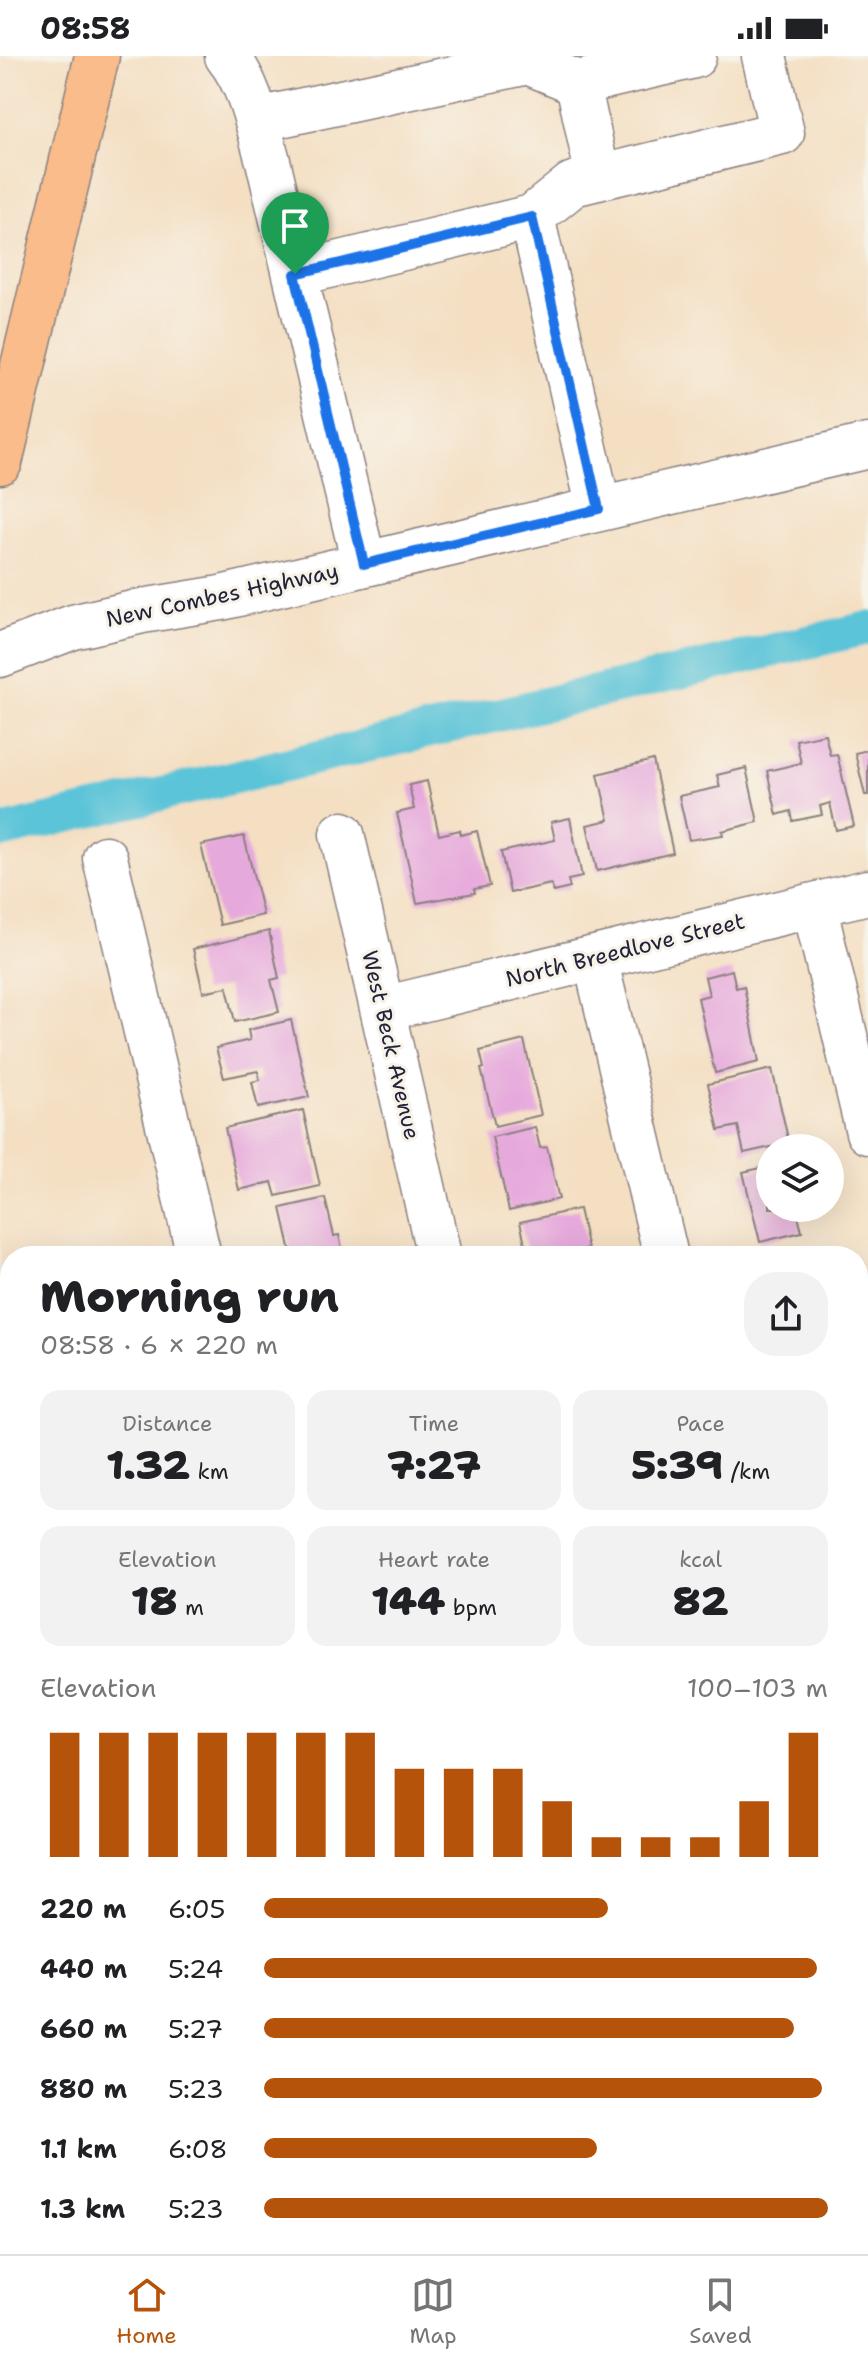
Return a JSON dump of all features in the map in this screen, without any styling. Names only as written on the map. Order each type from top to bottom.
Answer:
[{"type":"main road","points":[[0,462],[97,56]]},
{"type":"street","points":[[227,56],[235,66],[257,120],[364,564]]},
{"type":"street","points":[[257,120],[528,62],[578,83],[694,56]]},
{"type":"street","points":[[295,274],[532,217],[573,184],[782,133],[764,56]]},
{"type":"street","points":[[578,83],[598,178]]},
{"type":"street","points":[[532,217],[599,509]]},
{"type":"street","name":"New Combes Highway","points":[[0,655],[73,627],[142,611],[221,598],[868,446]]},
{"type":"street","name":"West Beck Avenue","points":[[342,834],[437,1246]]},
{"type":"street","points":[[105,858],[197,1246]]},
{"type":"street","name":"North Breedlove Street","points":[[383,1009],[868,892]]},
{"type":"street","points":[[814,905],[868,1132]]},
{"type":"street","points":[[595,958],[664,1246]]},
{"type":"building","points":[[825,734],[830,755],[837,754],[854,826],[836,830],[830,803],[820,806],[822,815],[793,821],[791,811],[777,815],[767,771],[801,763],[796,740]]},
{"type":"building","points":[[868,750],[868,795],[865,795],[855,753]]},
{"type":"building","points":[[653,760],[673,853],[597,871],[587,825],[609,820],[598,774]]},
{"type":"building","points":[[746,768],[758,822],[722,831],[723,835],[689,840],[679,796],[720,787],[717,775]]},
{"type":"building","points":[[427,781],[439,835],[460,830],[461,835],[477,831],[490,886],[474,889],[475,893],[417,903],[397,813],[414,809],[409,785]]},
{"type":"building","points":[[570,818],[582,877],[568,880],[570,888],[553,892],[551,884],[510,893],[501,852],[555,840],[551,822]]},
{"type":"building","points":[[244,836],[263,915],[220,925],[201,845]]},
{"type":"building","points":[[269,931],[279,978],[271,980],[279,1012],[235,1022],[227,987],[203,992],[193,949]]},
{"type":"building","points":[[732,970],[736,988],[744,986],[759,1062],[715,1073],[698,998],[709,995],[705,977]]},
{"type":"building","points":[[291,1020],[309,1097],[258,1108],[252,1082],[260,1080],[258,1071],[224,1078],[216,1048],[250,1040],[248,1030]]},
{"type":"building","points":[[524,1040],[541,1115],[495,1126],[481,1069],[484,1068],[480,1051]]},
{"type":"building","points":[[772,1069],[787,1134],[756,1134],[756,1150],[744,1153],[738,1126],[719,1130],[708,1084]]},
{"type":"building","points":[[303,1110],[320,1186],[276,1196],[272,1182],[239,1190],[225,1128]]},
{"type":"building","points":[[535,1127],[540,1148],[547,1147],[559,1199],[509,1211],[492,1137]]},
{"type":"building","points":[[756,1169],[756,1222],[800,1222],[802,1232],[760,1242],[743,1172]]},
{"type":"building","points":[[325,1198],[334,1236],[339,1235],[341,1246],[290,1246],[281,1208]]},
{"type":"building","points":[[579,1209],[587,1246],[526,1246],[520,1222]]},
{"type":"waterway","points":[[0,832],[868,628]]},
{"type":"route","points":[[532,217],[599,509],[364,564],[295,274],[532,217]]}]
